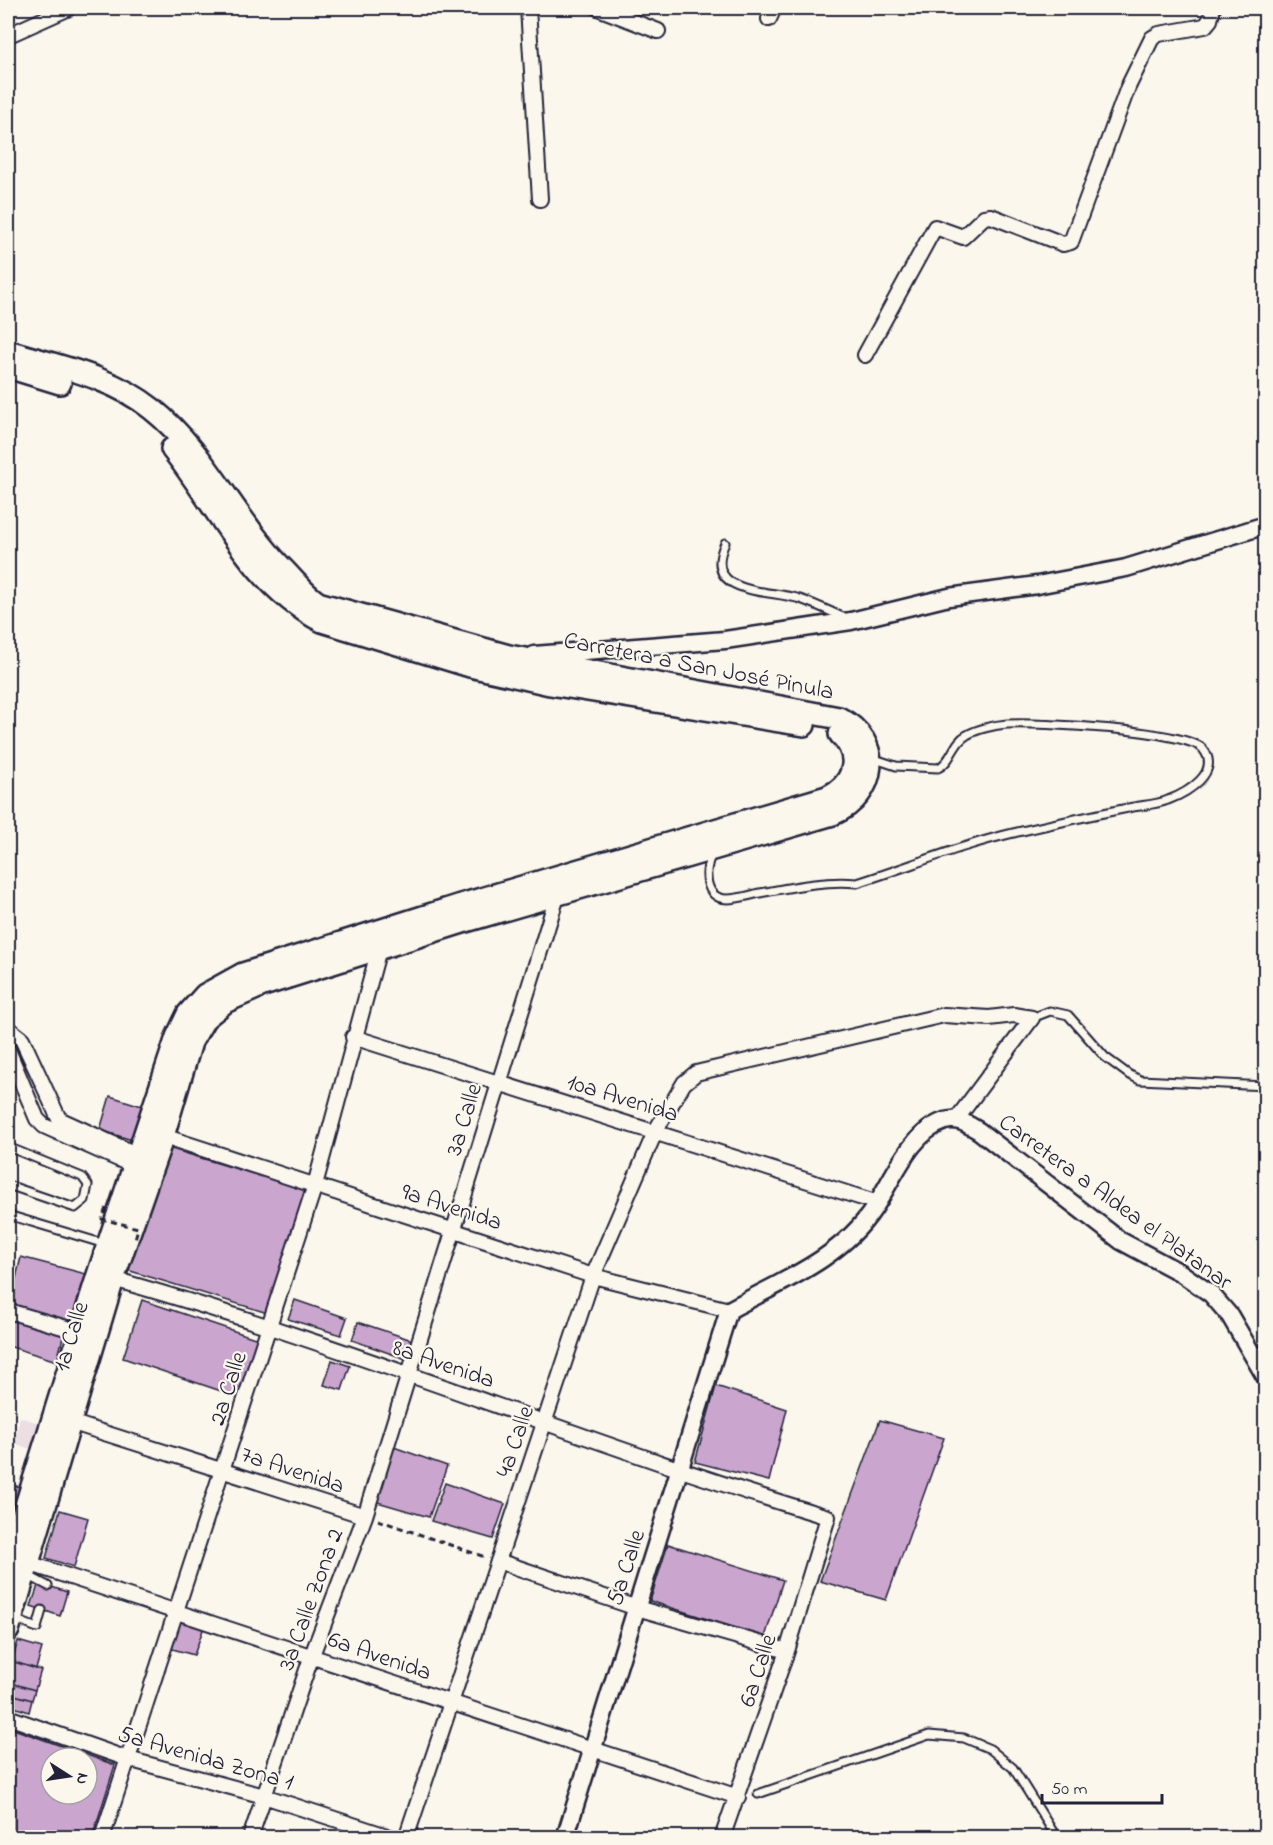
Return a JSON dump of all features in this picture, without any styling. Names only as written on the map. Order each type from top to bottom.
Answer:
[{"type":"main road","name":"Carretera a San José Pinula","points":[[8,351],[106,382],[151,408],[183,440],[262,547],[308,597],[329,608],[509,656],[839,718],[858,734],[869,757],[870,771],[866,786],[849,806],[833,814],[715,849],[560,886],[461,905],[229,980],[211,991],[192,1008],[182,1025],[180,1055]]},
{"type":"main road","name":"Carretera a San José Pinula","points":[[8,367],[108,398],[148,423],[176,453],[269,582],[299,608],[322,621],[470,666],[550,684],[831,730],[843,737],[851,747],[854,760],[851,776],[842,788],[826,797],[255,988],[225,1002],[200,1025],[180,1055]]},
{"type":"main road","name":"1a Calle","points":[[9,1624],[16,1562],[105,1277],[163,1136],[180,1055]]},
{"type":"main road","name":"1a Calle","points":[[105,1277],[108,1245],[136,1160],[180,1055]]},
{"type":"main road","name":"1a Calle","points":[[16,1562],[70,1422],[88,1335]]},
{"type":"street","points":[[11,34],[69,8]]},
{"type":"street","points":[[528,8],[540,199]]},
{"type":"street","points":[[598,8],[658,31]]},
{"type":"street","points":[[865,355],[935,227],[963,237],[984,217],[991,216],[1063,244],[1071,242],[1128,87],[1152,38],[1159,34],[1205,26],[1210,20],[1213,8]]},
{"type":"street","points":[[509,656],[725,640],[851,621],[949,597],[1037,585],[1126,567],[1266,525]]},
{"type":"street","name":"3a Calle","points":[[407,1374],[560,886]]},
{"type":"street","name":"2a Calle","points":[[102,1838],[224,1471],[315,1185],[353,1037],[379,948]]},
{"type":"street","name":"4a Calle","points":[[406,1838],[593,1276],[656,1130],[684,1083],[696,1073],[944,1015],[989,1018],[1014,1015],[1032,1018]]},
{"type":"street","points":[[729,1310],[820,1262],[858,1228],[878,1203],[920,1137],[945,1121],[956,1120],[1032,1018]]},
{"type":"street","points":[[8,1028],[22,1039],[59,1119],[136,1160]]},
{"type":"street","name":"10a Avenida","points":[[353,1037],[656,1130],[878,1203]]},
{"type":"street","points":[[8,1050],[38,1119],[44,1126],[136,1160]]},
{"type":"street","name":"Carretera a Aldea el Platanar","points":[[956,1120],[979,1131],[1121,1241],[1181,1273],[1211,1294],[1230,1316],[1266,1378]]},
{"type":"street","name":"9a Avenida","points":[[163,1136],[593,1276],[729,1310]]},
{"type":"street","name":"8a Avenida","points":[[105,1277],[270,1327],[681,1470],[827,1517]]},
{"type":"street","name":"5a Calle","points":[[565,1838],[729,1310]]},
{"type":"street","points":[[8,1311],[88,1335]]},
{"type":"street","name":"3a Calle Zona 2","points":[[250,1838],[312,1655],[364,1516],[407,1374]]},
{"type":"street","name":"7a Avenida","points":[[70,1422],[364,1516]]},
{"type":"street","name":"6a Calle","points":[[722,1838],[787,1650],[829,1520],[827,1517]]},
{"type":"street","points":[[498,1561],[637,1608],[787,1650]]},
{"type":"street","name":"6a Avenida","points":[[16,1562],[312,1655],[450,1704],[738,1797]]},
{"type":"street","name":"5a Avenida Zona 1","points":[[8,1717],[128,1759],[264,1796],[393,1838]]},
{"type":"lane","points":[[724,543],[719,562],[722,572],[730,583],[799,599],[851,621]]},
{"type":"lane","points":[[715,849],[705,867],[706,880],[712,891],[727,899],[829,881],[857,883],[1018,832],[1168,800],[1200,781],[1206,775],[1209,765],[1207,757],[1197,744],[1153,735],[1058,723],[1004,724],[967,735],[958,742],[944,765],[938,768],[896,765],[869,757]]},
{"type":"lane","points":[[1032,1018],[1050,1011],[1068,1015],[1105,1057],[1140,1080],[1266,1086]]},
{"type":"lane","points":[[8,1147],[82,1177],[88,1185],[85,1200],[75,1208],[8,1185]]},
{"type":"lane","points":[[8,1215],[108,1245]]},
{"type":"lane","points":[[16,1562],[48,1586]]},
{"type":"lane","points":[[9,1624],[37,1628],[42,1610]]},
{"type":"lane","points":[[758,1794],[929,1735],[964,1738],[990,1749],[1013,1768],[1057,1838]]},
{"type":"path","points":[[106,1208],[102,1219],[138,1228],[135,1239]]},
{"type":"path","points":[[364,1516],[498,1561]]},
{"type":"shaded area","points":[[20,1417],[42,1424],[35,1450],[14,1444]]},
{"type":"building","points":[[110,1096],[145,1107],[135,1141],[100,1130]]},
{"type":"building","points":[[165,1147],[309,1191],[271,1314],[127,1270]]},
{"type":"building","points":[[21,1257],[86,1274],[73,1327],[8,1310],[8,1276],[16,1278]]},
{"type":"building","points":[[142,1300],[258,1339],[239,1397],[123,1358]]},
{"type":"building","points":[[295,1300],[347,1318],[341,1335],[288,1319]]},
{"type":"building","points":[[8,1315],[64,1333],[57,1361],[8,1346]]},
{"type":"building","points":[[358,1322],[412,1340],[406,1359],[352,1340]]},
{"type":"building","points":[[332,1360],[350,1366],[342,1390],[324,1385]]},
{"type":"building","points":[[716,1386],[787,1409],[769,1481],[695,1462]]},
{"type":"building","points":[[880,1420],[944,1438],[886,1600],[820,1581]]},
{"type":"building","points":[[391,1446],[447,1466],[429,1517],[374,1501]]},
{"type":"building","points":[[8,1483],[22,1488],[16,1508],[8,1505]]},
{"type":"building","points":[[445,1483],[505,1504],[493,1539],[431,1521]]},
{"type":"building","points":[[60,1510],[88,1518],[74,1567],[46,1558]]},
{"type":"building","points":[[668,1544],[783,1580],[765,1637],[650,1601]]},
{"type":"building","points":[[39,1583],[67,1592],[60,1616],[31,1606]]},
{"type":"building","points":[[179,1617],[205,1624],[194,1655],[169,1648]]},
{"type":"building","points":[[18,1641],[42,1648],[36,1669],[12,1661]]},
{"type":"building","points":[[14,1662],[41,1670],[35,1690],[8,1682]]},
{"type":"building","points":[[8,1682],[35,1690],[32,1700],[8,1693]]},
{"type":"building","points":[[8,1693],[32,1700],[29,1712],[8,1705]]},
{"type":"building","points":[[8,1727],[62,1746],[39,1746],[39,1806],[99,1806],[99,1759],[115,1765],[92,1838],[8,1838]]}]
